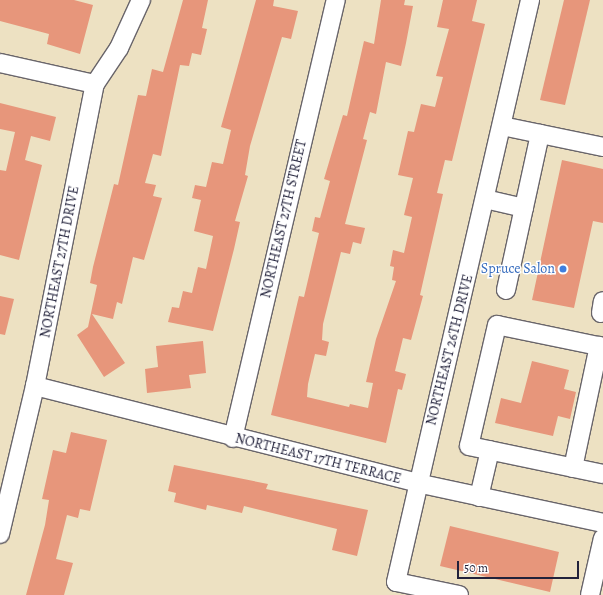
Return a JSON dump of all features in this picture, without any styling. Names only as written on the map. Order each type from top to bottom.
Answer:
[{"type":"street","name":"NORTHEAST 27TH DRIVE","points":[[0,534],[35,386],[95,84],[119,48],[141,0]]},
{"type":"street","name":"NORTHEAST 27TH STREET","points":[[233,438],[336,0]]},
{"type":"street","name":"NORTHEAST 26TH DRIVE","points":[[459,595],[396,582],[417,483],[485,199],[530,0]]},
{"type":"street","points":[[0,63],[95,84]]},
{"type":"street","points":[[502,126],[603,147]]},
{"type":"street","points":[[506,290],[540,134]]},
{"type":"street","points":[[485,199],[524,208]]},
{"type":"street","points":[[573,468],[601,346],[497,325],[469,446],[490,450],[573,468],[603,474]]},
{"type":"street","name":"NORTHEAST 17TH TERRACE","points":[[35,386],[233,438],[417,483],[603,523]]},
{"type":"street","points":[[479,497],[490,450]]},
{"type":"street","points":[[590,595],[602,543]]},
{"type":"building","points":[[0,0],[74,0],[93,5],[80,54],[47,44],[49,34],[0,21]]},
{"type":"building","points":[[183,0],[208,0],[202,28],[207,29],[201,55],[192,53],[189,66],[180,65],[161,156],[153,154],[145,183],[156,185],[153,196],[162,198],[144,260],[133,257],[122,304],[117,302],[113,319],[92,314],[125,363],[104,377],[77,335],[88,327],[97,285],[90,283],[93,267],[114,184],[118,185],[138,95],[146,96],[152,69],[163,72]]},
{"type":"building","points":[[256,0],[274,0],[273,6],[298,11],[291,39],[282,37],[250,146],[245,175],[248,176],[235,221],[240,222],[213,331],[168,322],[172,307],[179,308],[183,291],[192,293],[198,267],[206,269],[213,236],[194,231],[201,200],[192,198],[195,185],[206,187],[212,162],[223,164],[231,130],[221,127]]},
{"type":"building","points":[[381,0],[405,0],[404,5],[413,6],[406,43],[401,66],[386,62],[376,114],[370,112],[363,139],[367,140],[345,224],[365,228],[361,244],[353,242],[350,254],[341,252],[323,324],[322,340],[329,342],[326,356],[315,354],[308,384],[307,397],[349,407],[350,404],[368,408],[373,383],[366,382],[376,339],[396,281],[392,280],[394,267],[390,266],[393,250],[404,253],[412,217],[404,215],[413,178],[398,175],[408,131],[414,132],[421,104],[435,107],[443,77],[436,76],[449,29],[437,27],[443,0],[477,0],[472,21],[485,24],[452,161],[445,160],[437,193],[443,194],[420,295],[423,296],[411,340],[403,338],[395,371],[406,374],[402,390],[398,389],[386,443],[271,415],[299,296],[304,297],[319,233],[312,231],[315,217],[320,218],[330,181],[324,179],[343,115],[347,116],[364,41],[374,44]]},
{"type":"building","points":[[564,0],[590,0],[565,105],[540,100]]},
{"type":"building","points":[[0,103],[56,117],[50,141],[31,136],[25,160],[42,165],[19,260],[0,255],[0,170],[6,171],[15,132],[0,129]]},
{"type":"building","points":[[562,160],[603,169],[603,223],[593,221],[574,308],[532,300]]},
{"type":"building","points":[[0,296],[14,299],[5,335],[0,334]]},
{"type":"building","points":[[203,341],[206,373],[189,375],[191,388],[147,393],[145,369],[158,367],[156,346]]},
{"type":"building","points":[[532,361],[569,370],[564,389],[576,392],[570,419],[558,416],[553,436],[495,423],[501,398],[521,403]]},
{"type":"building","points":[[71,432],[107,440],[90,511],[80,509],[78,518],[67,515],[56,559],[73,563],[64,595],[26,595],[45,525],[49,500],[42,499],[53,450],[66,453]]},
{"type":"building","points":[[174,465],[268,484],[266,489],[368,510],[357,556],[332,550],[337,529],[244,506],[242,513],[207,505],[206,510],[174,502],[176,493],[168,491]]},
{"type":"building","points":[[450,526],[559,552],[550,592],[440,566]]},
{"type":"place","name":"Spruce Salon","points":[[563,269]]}]
